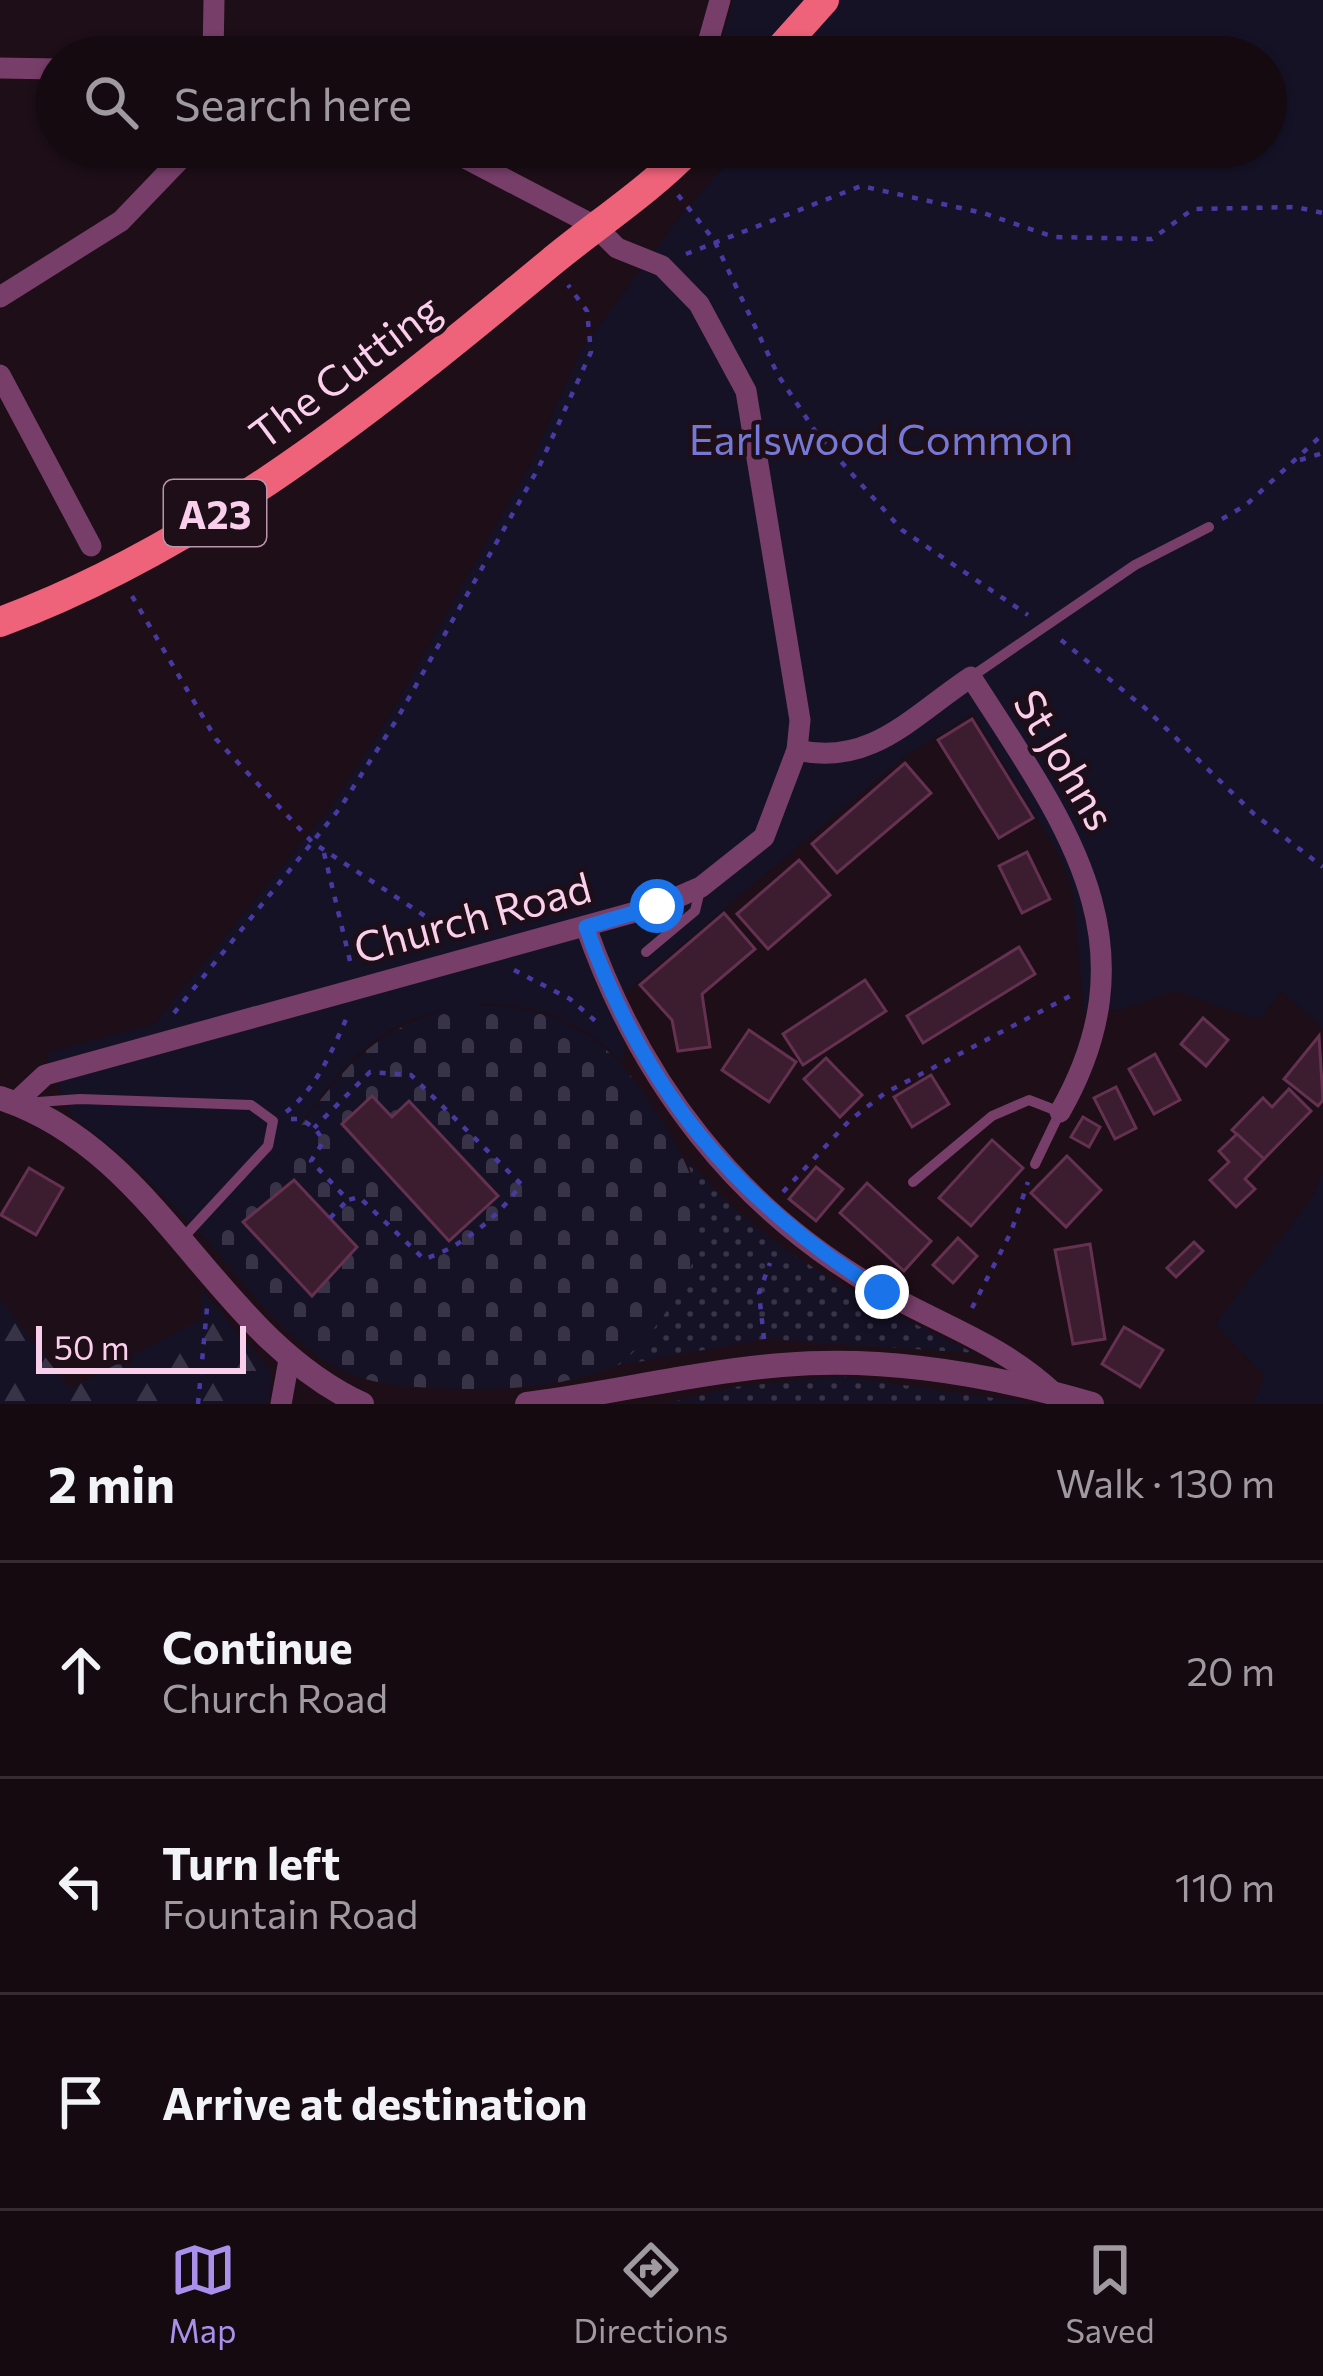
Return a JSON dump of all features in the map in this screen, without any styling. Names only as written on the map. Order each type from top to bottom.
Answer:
[{"type":"main road","points":[[792,36],[824,0]]},
{"type":"main road","name":"A23","points":[[595,226],[671,168]]},
{"type":"main road","name":"The Cutting","points":[[0,622],[66,598],[248,494],[414,376],[595,226]]},
{"type":"street","points":[[213,36],[214,0]]},
{"type":"street","points":[[710,36],[720,0]]},
{"type":"street","points":[[0,68],[36,68]]},
{"type":"street","points":[[0,297],[121,220],[172,168]]},
{"type":"street","name":"Church Road","points":[[7,1101],[45,1075],[586,927],[701,887],[764,837],[797,750],[800,720],[746,391],[699,304],[662,266],[617,248],[595,226],[483,168]]},
{"type":"street","points":[[0,375],[92,546]]},
{"type":"street","name":"St Johns","points":[[797,750],[827,757],[865,751],[971,677],[1079,852],[1095,912],[1100,982],[1097,1031],[1060,1112]]},
{"type":"street","points":[[586,927],[626,1028],[679,1112],[766,1209],[825,1256],[882,1292],[961,1329],[1053,1393]]},
{"type":"street","points":[[7,1101],[88,1146],[182,1239],[289,1360],[362,1404]]},
{"type":"street","points":[[281,1404],[289,1360]]},
{"type":"street","points":[[527,1404],[779,1365],[837,1363],[925,1369],[1092,1404]]},
{"type":"lane","points":[[971,677],[1135,565],[1209,526]]},
{"type":"lane","points":[[646,952],[694,911],[701,887]]},
{"type":"lane","points":[[913,1182],[992,1116],[1029,1100],[1060,1112],[1035,1164]]},
{"type":"lane","points":[[7,1101],[250,1105],[274,1121],[268,1146],[182,1239]]},
{"type":"path","points":[[662,177],[714,240],[778,375],[819,437],[902,530],[1043,626],[1145,708],[1254,814],[1323,867]]},
{"type":"path","points":[[662,266],[714,240],[861,186],[983,213],[1054,237],[1152,239],[1193,209],[1296,207],[1323,213]]},
{"type":"path","points":[[165,1040],[169,1019],[312,842],[397,719],[539,467],[592,352],[587,311],[552,262]]},
{"type":"path","points":[[1209,526],[1246,505],[1323,434]]},
{"type":"path","points":[[1295,461],[1323,453]]},
{"type":"path","points":[[116,571],[216,740],[324,854]]},
{"type":"path","points":[[766,1209],[849,1121],[885,1093],[1100,982]]},
{"type":"path","points":[[314,1128],[370,1072],[411,1075],[521,1184],[512,1198],[446,1253],[424,1259],[376,1207],[359,1197],[348,1200],[330,1219]]},
{"type":"path","points":[[274,1121],[301,1119],[314,1128],[323,1142],[311,1161],[348,1200]]},
{"type":"path","points":[[961,1329],[1011,1232],[1035,1164]]},
{"type":"path","points":[[198,1404],[214,1278]]},
{"type":"green space","name":"Earlswood Common","points":[[733,0],[1323,0],[1323,1028],[1282,992],[1259,1020],[1175,991],[1118,1010],[1084,1011],[1073,893],[1062,860],[973,713],[904,757],[626,992],[624,1063],[581,1029],[523,1007],[460,1006],[401,1025],[374,1041],[341,1072],[277,1155],[221,1216],[207,1240],[133,1165],[72,1116],[45,1053],[154,1024],[333,804],[390,715],[531,463],[581,350],[678,219],[723,168],[1287,168],[1287,36],[723,36]]},
{"type":"green space","points":[[460,1005],[546,1015],[591,1038],[612,1055],[650,1102],[693,1182],[699,1233],[694,1259],[652,1330],[612,1367],[557,1383],[498,1389],[413,1387],[365,1379],[336,1367],[299,1341],[207,1240],[230,1205],[354,1062],[396,1030]]},
{"type":"green space","points":[[685,1155],[715,1189],[782,1246],[855,1292],[974,1353],[764,1339],[616,1366],[660,1320],[688,1271],[698,1218]]},
{"type":"green space","points":[[1323,1174],[1323,1404],[1253,1404],[1265,1376],[1215,1324],[1310,1201]]},
{"type":"green space","points":[[201,1289],[272,1373],[268,1404],[0,1404],[0,1299],[70,1389],[201,1319]]},
{"type":"green space","points":[[841,1376],[1036,1404],[663,1404],[734,1387]]},
{"type":"building","points":[[972,719],[1033,818],[999,838],[938,740]]},
{"type":"building","points":[[905,763],[931,793],[837,873],[812,844]]},
{"type":"building","points":[[1027,852],[1050,899],[1022,913],[999,866]]},
{"type":"building","points":[[799,860],[830,895],[768,949],[737,914]]},
{"type":"building","points":[[724,913],[755,949],[702,994],[710,1047],[678,1051],[672,1020],[640,985]]},
{"type":"building","points":[[1019,947],[1035,974],[923,1043],[907,1016]]},
{"type":"building","points":[[865,980],[886,1011],[803,1065],[783,1034]]},
{"type":"building","points":[[1203,1018],[1228,1040],[1206,1066],[1181,1044]]},
{"type":"building","points":[[749,1030],[796,1062],[769,1102],[722,1070]]},
{"type":"building","points":[[1319,1036],[1323,1100],[1318,1106],[1284,1079]]},
{"type":"building","points":[[1155,1054],[1180,1100],[1154,1114],[1129,1069]]},
{"type":"building","points":[[826,1058],[862,1095],[840,1117],[804,1079]]},
{"type":"building","points":[[931,1075],[949,1104],[912,1127],[894,1097]]},
{"type":"building","points":[[1116,1087],[1136,1128],[1115,1139],[1094,1098]]},
{"type":"building","points":[[1289,1089],[1311,1111],[1264,1159],[1232,1130],[1263,1098],[1272,1107]]},
{"type":"building","points":[[372,1096],[392,1117],[409,1101],[498,1196],[449,1241],[342,1124]]},
{"type":"building","points":[[1083,1117],[1100,1127],[1089,1147],[1071,1137]]},
{"type":"building","points":[[1237,1134],[1264,1159],[1245,1179],[1255,1189],[1236,1207],[1210,1180],[1229,1162],[1219,1151]]},
{"type":"building","points":[[992,1140],[1023,1168],[971,1226],[939,1198]]},
{"type":"building","points":[[1067,1156],[1101,1190],[1066,1227],[1031,1193]]},
{"type":"building","points":[[816,1167],[843,1189],[816,1221],[789,1199]]},
{"type":"building","points":[[29,1168],[63,1188],[36,1235],[1,1215]]},
{"type":"building","points":[[294,1180],[357,1247],[312,1296],[243,1222]]},
{"type":"building","points":[[867,1183],[931,1241],[904,1271],[840,1213]]},
{"type":"building","points":[[958,1238],[977,1256],[953,1283],[933,1265]]},
{"type":"building","points":[[1194,1242],[1203,1251],[1176,1277],[1167,1268]]},
{"type":"building","points":[[1090,1244],[1105,1339],[1073,1344],[1055,1250]]},
{"type":"building","points":[[1124,1327],[1163,1350],[1140,1387],[1102,1364]]},
{"type":"route","points":[[657,906],[586,927],[626,1028],[679,1112],[738,1183],[790,1230],[882,1292]]}]
